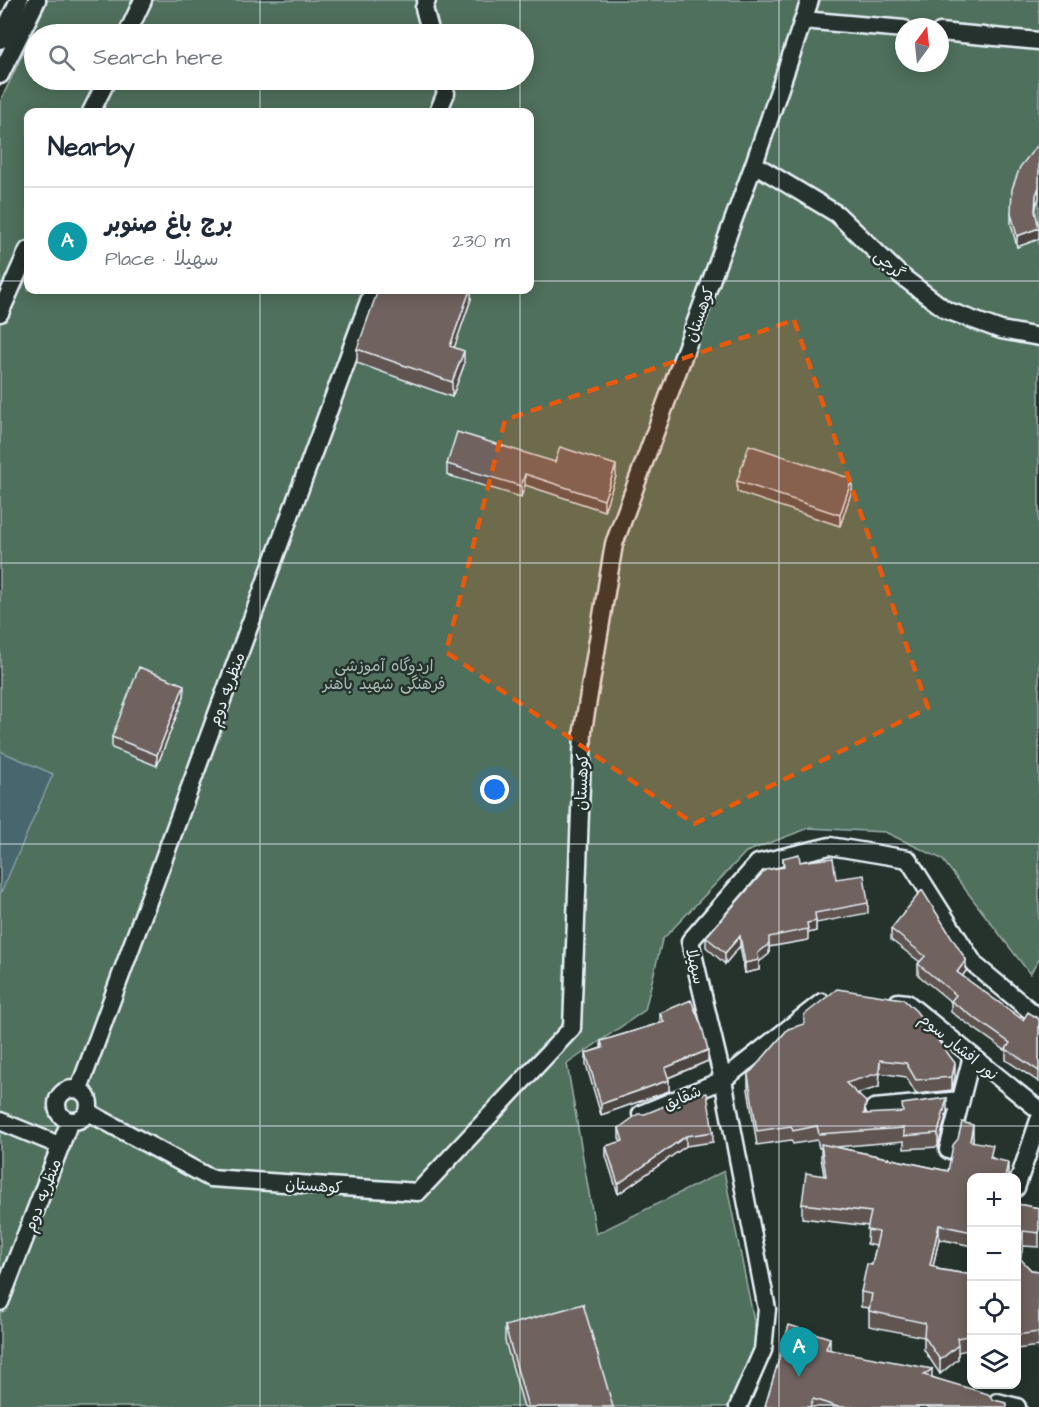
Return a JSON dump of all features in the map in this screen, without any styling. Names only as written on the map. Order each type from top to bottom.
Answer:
[{"type":"street","points":[[0,40],[19,0]]},
{"type":"street","points":[[0,75],[6,50],[37,0]]},
{"type":"street","points":[[132,24],[143,0]]},
{"type":"street","points":[[427,0],[424,8],[428,24]]},
{"type":"street","name":"کوهستان","points":[[88,1112],[210,1178],[418,1192],[572,1028],[583,730],[614,544],[754,164],[810,0]]},
{"type":"street","points":[[803,20],[895,28]]},
{"type":"street","points":[[949,33],[1039,41]]},
{"type":"street","points":[[94,108],[102,90]]},
{"type":"street","points":[[440,108],[445,90]]},
{"type":"street","name":"گرجی","points":[[754,164],[837,214],[899,274],[946,310],[1001,330],[1039,337]]},
{"type":"street","points":[[0,313],[24,259]]},
{"type":"street","name":"منظریه دوم","points":[[79,1089],[372,294]]},
{"type":"street","name":"سهیلا","points":[[738,1407],[763,1350],[767,1309],[723,1080],[690,941],[758,863],[830,846],[908,859],[975,965],[1039,1018]]},
{"type":"street","points":[[723,1080],[836,992]]},
{"type":"street","name":"نور افشار سوم","points":[[886,1000],[907,1003],[1039,1110]]},
{"type":"street","points":[[948,1150],[972,1056]]},
{"type":"street","name":"شقایق","points":[[641,1114],[723,1080]]},
{"type":"street","points":[[67,1089],[79,1089],[85,1093],[90,1105],[88,1112],[78,1121],[70,1121],[59,1114],[56,1102],[67,1089]]},
{"type":"street","points":[[874,1108],[961,1100]]},
{"type":"street","points":[[1021,1176],[1039,1120]]},
{"type":"street","points":[[0,1121],[61,1146]]},
{"type":"street","name":"منظریه دوم","points":[[0,1302],[70,1121]]},
{"type":"street","points":[[997,1402],[1017,1407]]},
{"type":"highlighted area","points":[[794,320],[928,708],[694,824],[446,652],[505,420]]},
{"type":"green space","name":"اردوگاه آموزشی فرهنگی شهید باهنر","points":[[48,0],[1039,0],[1039,960],[1030,974],[942,859],[885,832],[809,828],[746,852],[662,940],[645,1010],[567,1064],[596,1234],[724,1171],[761,1356],[729,1407],[0,1407],[0,102],[24,51],[24,90],[534,90],[534,24],[37,24]]},
{"type":"water","points":[[0,751],[53,774],[0,895]]},
{"type":"building","points":[[1039,145],[1039,187],[1035,211],[1039,228],[1017,236],[1011,213],[1012,189],[1020,167]]},
{"type":"building","points":[[377,294],[469,294],[450,346],[464,351],[452,382],[357,349]]},
{"type":"building","points":[[457,432],[555,462],[560,447],[616,465],[604,500],[525,474],[521,486],[447,464]]},
{"type":"building","points":[[749,445],[852,479],[840,515],[737,481]]},
{"type":"building","points":[[139,667],[184,685],[157,755],[112,737]]},
{"type":"building","points":[[799,854],[800,862],[833,858],[836,879],[864,875],[868,903],[815,913],[816,921],[807,923],[808,929],[769,937],[769,944],[758,953],[759,960],[745,963],[740,936],[725,953],[706,937],[765,870],[784,867],[783,858]]},
{"type":"building","points":[[922,890],[966,960],[957,972],[1023,1020],[1028,1012],[1039,1019],[1039,1071],[1006,1049],[1010,1043],[951,1001],[956,995],[918,964],[925,956],[891,929]]},
{"type":"building","points":[[837,989],[903,999],[916,1011],[955,1063],[952,1077],[916,1080],[906,1063],[880,1060],[879,1073],[846,1083],[866,1102],[864,1114],[903,1112],[902,1104],[947,1098],[938,1133],[904,1136],[904,1128],[819,1134],[817,1126],[793,1131],[791,1126],[757,1131],[748,1075],[788,1029],[804,1024],[804,1015]]},
{"type":"building","points":[[691,1000],[708,1050],[665,1068],[669,1080],[601,1104],[586,1053],[603,1048],[601,1041],[664,1022],[660,1013]]},
{"type":"building","points":[[707,1093],[713,1132],[686,1136],[618,1184],[606,1146],[623,1141],[619,1128],[638,1114],[645,1114],[689,1096]]},
{"type":"building","points":[[962,1122],[973,1125],[970,1141],[993,1145],[990,1158],[1008,1162],[1006,1173],[967,1173],[967,1231],[939,1225],[930,1265],[937,1269],[967,1274],[967,1336],[957,1338],[958,1345],[940,1360],[924,1336],[925,1323],[869,1311],[872,1294],[861,1292],[867,1264],[872,1265],[879,1232],[867,1230],[871,1212],[802,1204],[806,1173],[826,1176],[821,1144],[948,1171],[953,1145],[958,1139]]},
{"type":"building","points":[[1021,1205],[1039,1208],[1039,1233],[1023,1231],[1021,1241]]},
{"type":"building","points":[[1021,1259],[1031,1270],[1039,1271],[1039,1341],[1038,1332],[1021,1334]]},
{"type":"building","points":[[583,1304],[613,1407],[528,1407],[505,1326]]},
{"type":"building","points":[[789,1325],[830,1338],[826,1349],[932,1369],[924,1375],[988,1394],[994,1400],[1007,1403],[1007,1407],[838,1407],[813,1399],[810,1407],[765,1406]]},
{"type":"place","name":"برج باغ صنوبر","points":[[799,1377]]}]
